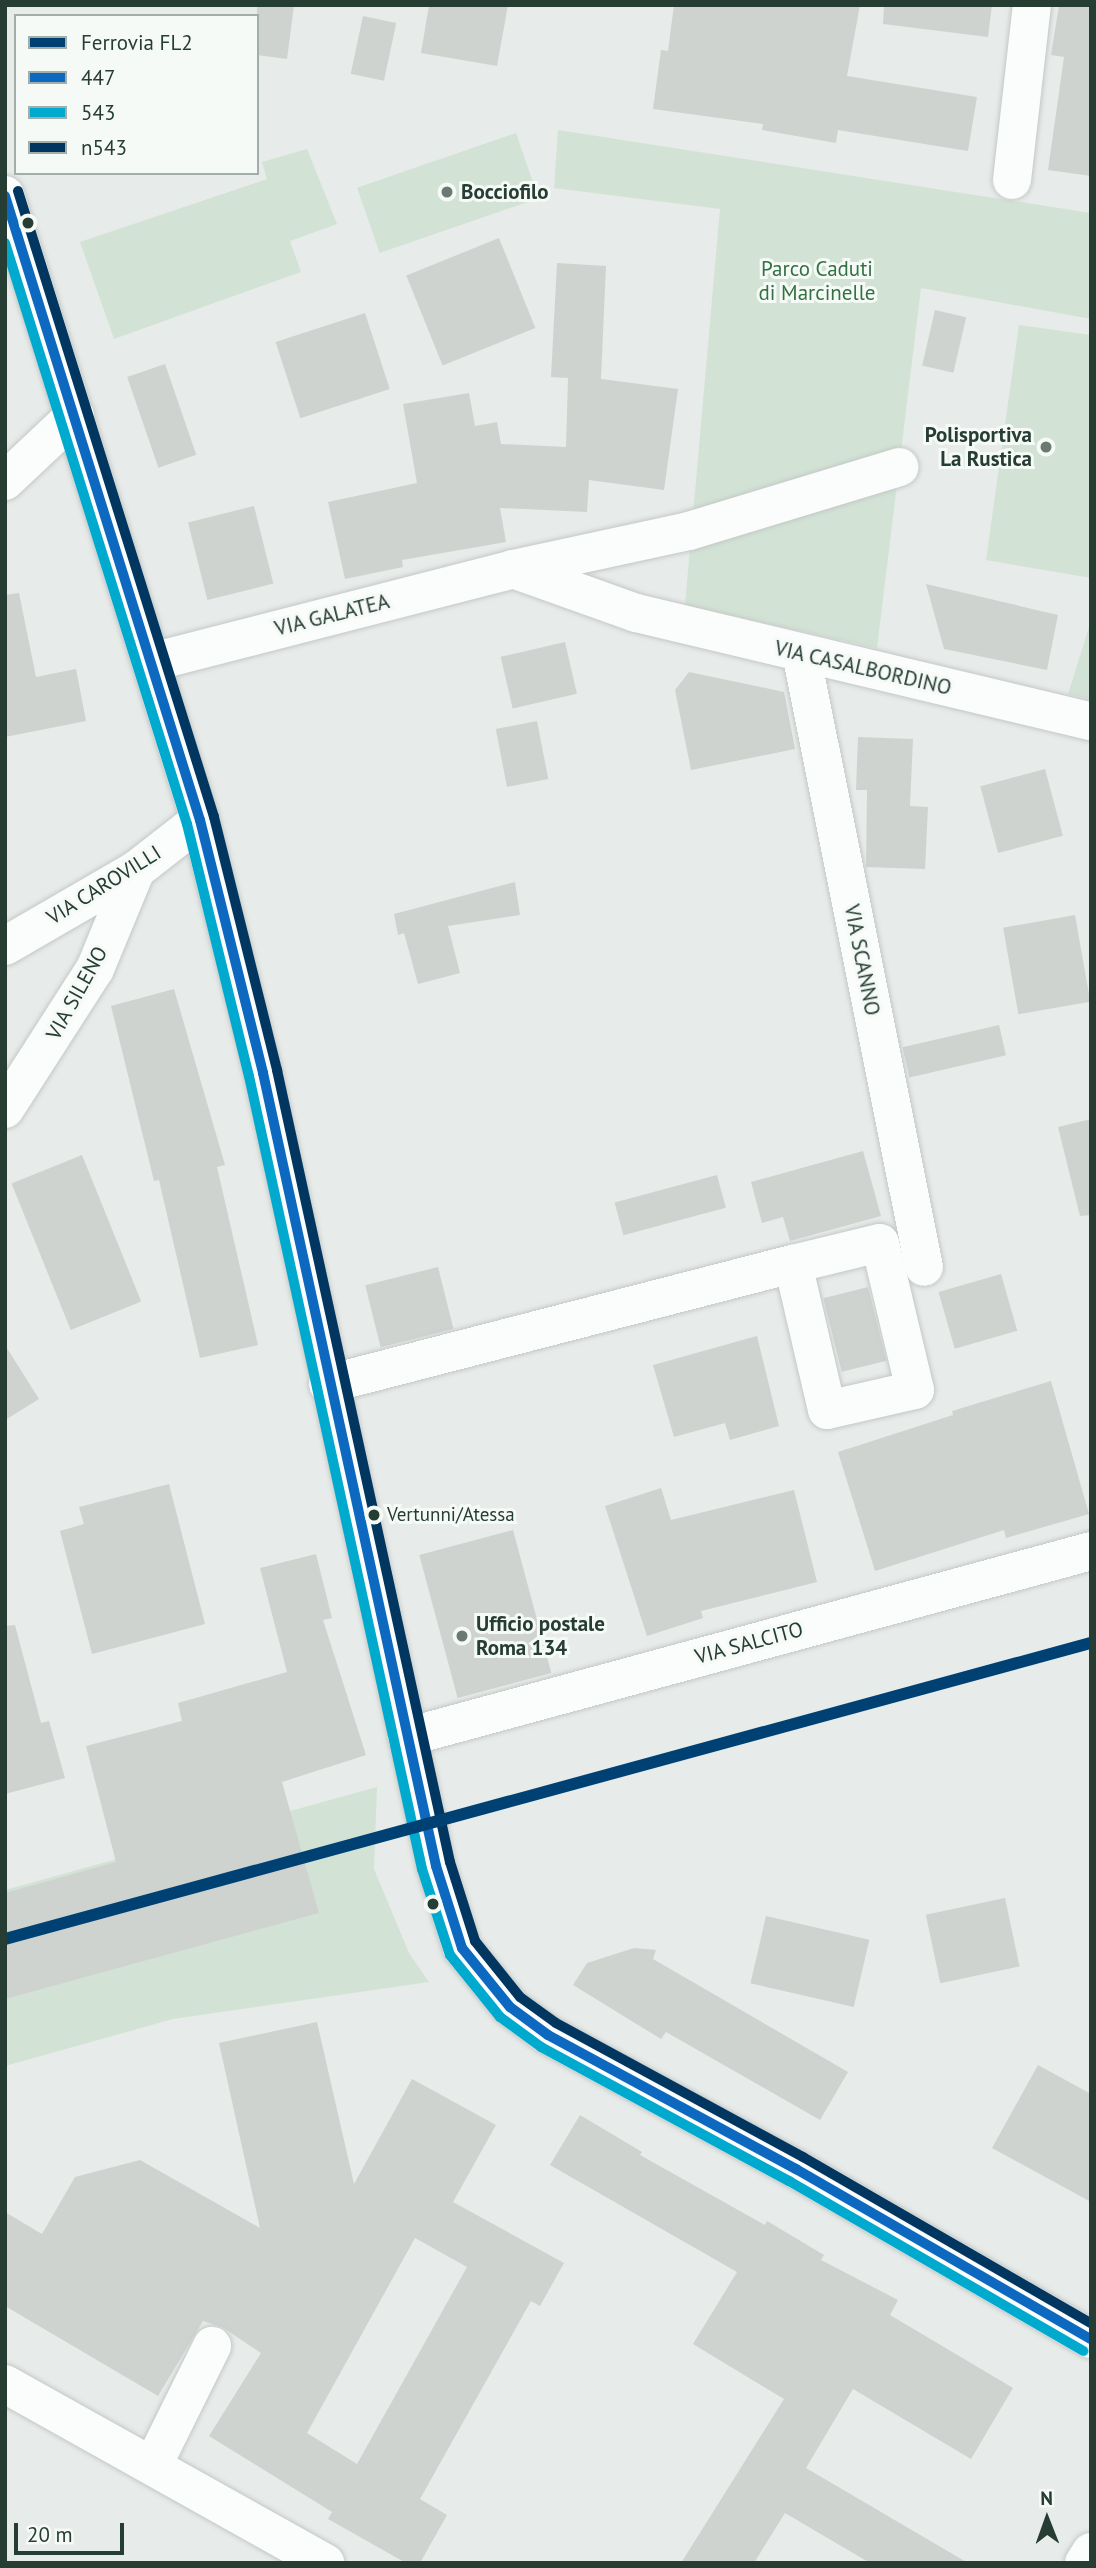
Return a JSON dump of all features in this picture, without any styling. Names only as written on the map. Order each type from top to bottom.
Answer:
[{"type":"street","points":[[1012,180],[1032,5]]},
{"type":"street","points":[[5,195],[200,820],[263,1073],[328,1384],[453,1929],[477,1970],[510,2007],[548,2035],[796,2169],[1091,2339]]},
{"type":"street","points":[[5,481],[75,415]]},
{"type":"street","name":"VIA GALATEA","points":[[152,662],[513,569],[689,531],[899,467]]},
{"type":"street","name":"VIA CASALBORDINO","points":[[513,569],[636,613],[1091,721]]},
{"type":"street","name":"VIA SCANNO","points":[[801,653],[924,1267]]},
{"type":"street","name":"VIA CAROVILLI","points":[[5,946],[136,870],[200,820]]},
{"type":"street","name":"VIA SILENO","points":[[5,1109],[95,969],[136,870]]},
{"type":"street","points":[[328,1384],[793,1264]]},
{"type":"street","name":"VIA SALCITO","points":[[407,1737],[1091,1551]]},
{"type":"street","points":[[153,2465],[212,2346]]},
{"type":"street","points":[[5,2384],[153,2465],[287,2553],[326,2563]]},
{"type":"street","points":[[1084,2563],[1091,2552]]},
{"type":"street","points":[[1084,2563],[1091,2560]]},
{"type":"green space","name":"Parco Caduti di Marcinelle","points":[[558,130],[1091,213],[1091,319],[921,288],[877,648],[685,605],[720,209],[554,188]]},
{"type":"green space","name":"Bocciofilo","points":[[516,133],[538,198],[380,253],[357,188]]},
{"type":"green space","points":[[307,149],[337,224],[290,241],[301,272],[114,339],[80,242],[267,179],[262,162]]},
{"type":"green space","name":"Polisportiva La Rustica","points":[[1019,325],[1091,335],[1091,578],[986,560]]},
{"type":"green space","points":[[1091,621],[1091,699],[1068,694]]},
{"type":"green space","points":[[377,1787],[374,1869],[409,1953],[429,1982],[173,2019],[5,2066],[5,1890]]},
{"type":"building","points":[[257,5],[294,5],[287,59],[259,55]]},
{"type":"building","points":[[429,5],[508,5],[497,66],[421,53]]},
{"type":"building","points":[[674,5],[860,5],[847,76],[977,97],[968,151],[838,130],[836,143],[762,130],[763,124],[653,109],[661,50],[668,51]]},
{"type":"building","points":[[884,5],[992,5],[988,37],[883,24]]},
{"type":"building","points":[[1059,5],[1091,5],[1091,176],[1048,170],[1064,57],[1051,55]]},
{"type":"building","points":[[363,16],[396,23],[384,81],[351,74]]},
{"type":"building","points":[[499,238],[535,328],[443,365],[406,275]]},
{"type":"building","points":[[557,263],[606,266],[601,379],[678,389],[664,490],[589,480],[587,512],[500,508],[506,542],[402,560],[403,567],[345,579],[328,502],[417,483],[403,404],[469,393],[475,426],[497,422],[501,444],[566,447],[568,378],[551,377]]},
{"type":"building","points":[[935,310],[966,317],[953,373],[922,366]]},
{"type":"building","points":[[365,313],[390,389],[300,418],[276,342]]},
{"type":"building","points":[[165,364],[196,455],[158,468],[127,377]]},
{"type":"building","points":[[254,506],[273,584],[207,600],[188,522]]},
{"type":"building","points":[[926,584],[1058,615],[1047,670],[944,649]]},
{"type":"building","points":[[19,593],[36,677],[76,669],[86,721],[5,737],[5,595]]},
{"type":"building","points":[[565,642],[577,694],[513,708],[501,657]]},
{"type":"building","points":[[689,672],[784,692],[795,749],[691,770],[675,690]]},
{"type":"building","points":[[537,721],[548,779],[507,787],[496,729]]},
{"type":"building","points":[[858,737],[913,739],[910,806],[928,807],[925,869],[866,867],[867,790],[856,790]]},
{"type":"building","points":[[1045,769],[1063,836],[998,853],[980,786]]},
{"type":"building","points":[[515,882],[520,915],[448,926],[460,973],[418,984],[404,933],[398,935],[394,914]]},
{"type":"building","points":[[1075,915],[1090,1002],[1018,1014],[1003,928]]},
{"type":"building","points":[[174,989],[225,1165],[217,1167],[258,1345],[200,1358],[159,1180],[154,1181],[111,1006]]},
{"type":"building","points":[[999,1025],[1006,1055],[910,1077],[903,1047]]},
{"type":"building","points":[[1091,1119],[1091,1215],[1080,1216],[1058,1127]]},
{"type":"building","points":[[863,1151],[881,1216],[790,1241],[783,1217],[762,1223],[751,1182]]},
{"type":"building","points":[[82,1155],[141,1301],[71,1330],[12,1183]]},
{"type":"building","points":[[717,1175],[726,1208],[623,1235],[615,1202]]},
{"type":"building","points":[[438,1267],[453,1329],[381,1347],[365,1285]]},
{"type":"building","points":[[1001,1274],[1017,1331],[955,1349],[939,1292]]},
{"type":"building","points":[[868,1287],[886,1361],[842,1372],[823,1298]]},
{"type":"building","points":[[757,1336],[779,1426],[730,1440],[725,1423],[674,1437],[653,1365]]},
{"type":"building","points":[[5,1345],[39,1399],[5,1420]]},
{"type":"building","points":[[1051,1381],[1089,1514],[1006,1538],[1004,1530],[875,1571],[838,1452],[953,1415],[952,1411]]},
{"type":"building","points":[[169,1484],[205,1624],[92,1654],[60,1531],[84,1524],[79,1507]]},
{"type":"building","points":[[661,1488],[671,1520],[794,1490],[817,1582],[701,1611],[703,1618],[647,1636],[605,1506]]},
{"type":"building","points":[[513,1530],[551,1673],[458,1698],[419,1555]]},
{"type":"building","points":[[316,1554],[332,1618],[323,1620],[366,1755],[282,1782],[319,1913],[5,1999],[5,1893],[116,1862],[86,1746],[182,1721],[178,1703],[287,1672],[260,1568]]},
{"type":"building","points":[[15,1625],[41,1723],[49,1721],[65,1778],[5,1794],[5,1626]]},
{"type":"building","points":[[1005,1898],[1020,1966],[940,1983],[926,1915]]},
{"type":"building","points":[[766,1916],[869,1940],[854,2007],[750,1983]]},
{"type":"building","points":[[634,1948],[656,1950],[653,1959],[848,2072],[820,2120],[666,2032],[661,2039],[573,1985],[587,1963]]},
{"type":"building","points":[[317,2022],[354,2184],[412,2079],[496,2125],[453,2202],[564,2263],[540,2306],[531,2301],[420,2499],[447,2515],[420,2563],[406,2563],[328,2519],[332,2512],[209,2436],[261,2353],[222,2327],[203,2321],[158,2396],[5,2306],[5,2212],[42,2234],[75,2177],[140,2160],[260,2228],[219,2043]],"holes":[[[415,2238],[467,2267],[357,2464],[307,2433]]]},
{"type":"building","points":[[1038,2065],[1091,2094],[1091,2202],[992,2148]]},
{"type":"building","points":[[580,2115],[642,2152],[640,2155],[765,2225],[767,2221],[824,2255],[821,2260],[898,2300],[890,2315],[1013,2388],[971,2459],[853,2389],[806,2468],[968,2563],[870,2563],[785,2513],[754,2563],[681,2563],[784,2399],[693,2344],[737,2272],[550,2165]]},
{"type":"rail line","name":"FL2","points":[[5,1939],[1091,1643]]},
{"type":"transit line","name":"n543","points":[[18,191],[214,817],[277,1070],[450,1862],[475,1941],[520,1997],[556,2023],[803,2157],[1091,2323]]},
{"type":"transit line","name":"447","points":[[5,196],[200,820],[263,1073],[436,1866],[462,1948],[510,2007],[548,2035],[796,2169],[1091,2339]]},
{"type":"transit line","name":"543","points":[[5,243],[187,824],[249,1076],[422,1869],[450,1955],[500,2017],[541,2047],[789,2181],[1084,2351]]},
{"type":"place","name":"Bocciofilo","points":[[447,192]]},
{"type":"place","name":"Polisportiva La Rustica","points":[[1046,447]]},
{"type":"place","name":"Vertunni/Atessa","points":[[374,1515]]},
{"type":"place","name":"Ufficio postale Roma 134","points":[[462,1636]]}]
